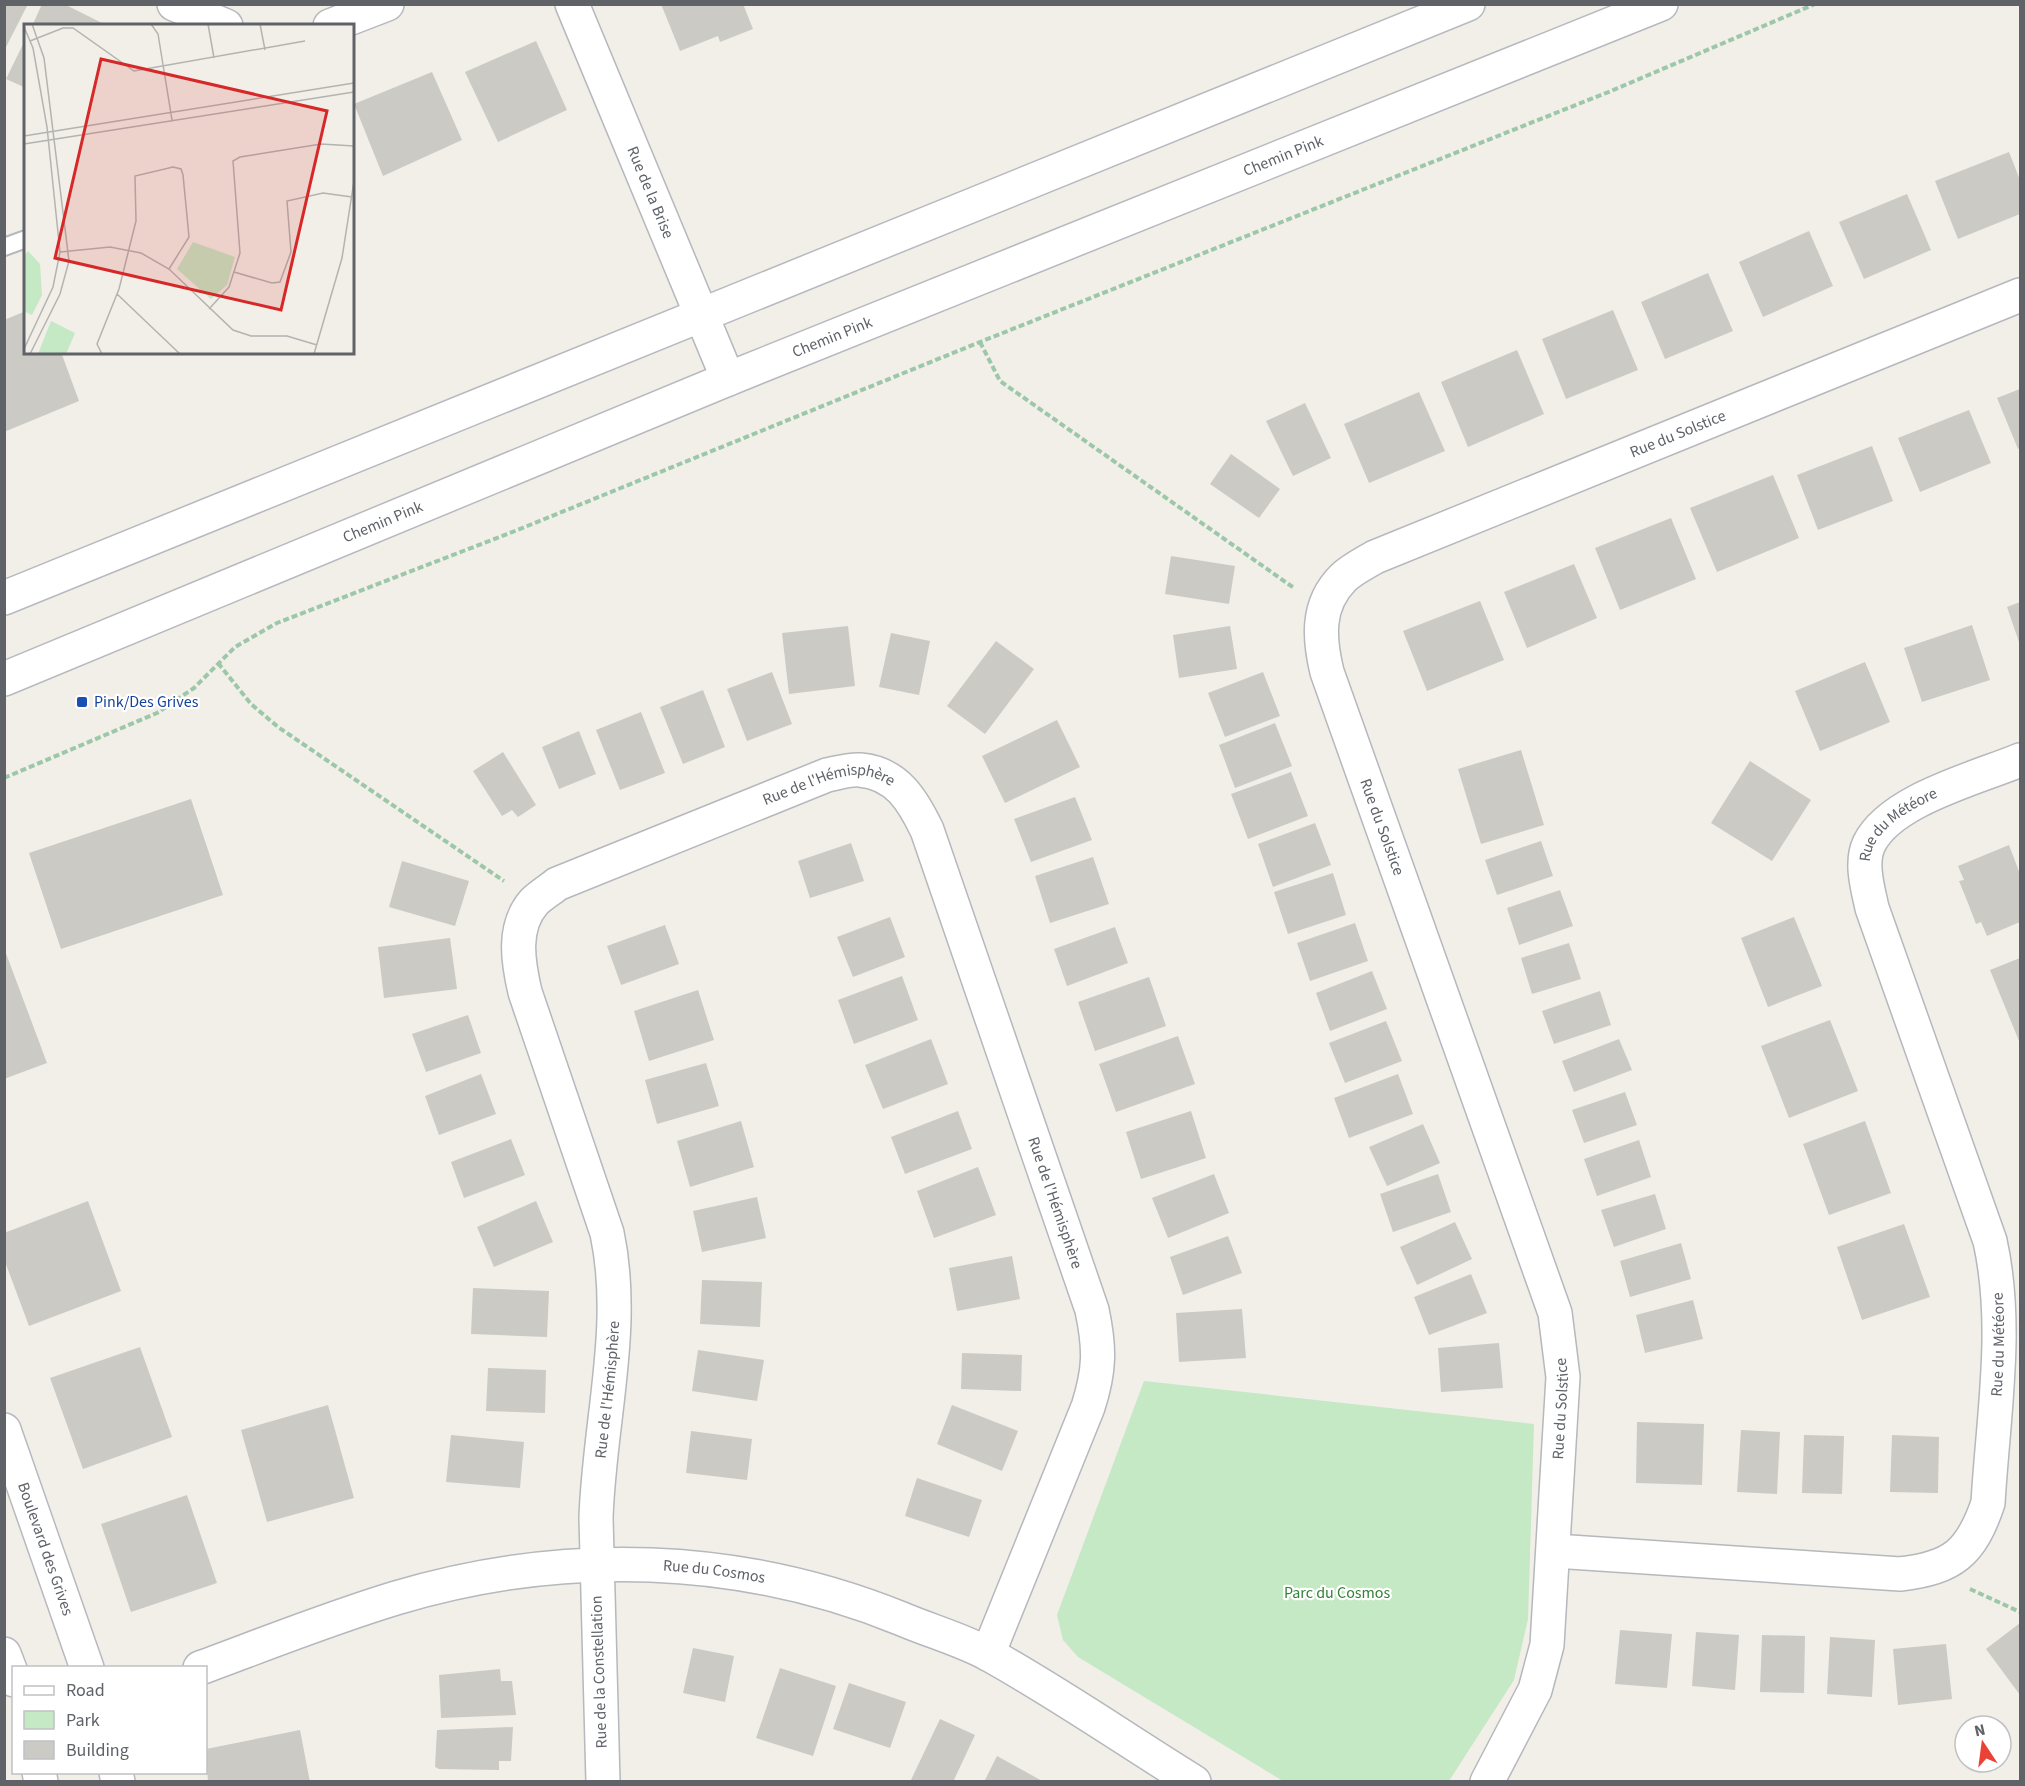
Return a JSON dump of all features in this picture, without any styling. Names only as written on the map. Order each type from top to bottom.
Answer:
[{"type":"street","points":[[174,4],[221,24]]},
{"type":"street","points":[[335,24],[387,4]]},
{"type":"street","name":"Rue de la Brise","points":[[572,4],[728,379]]},
{"type":"street","points":[[4,598],[1468,4]]},
{"type":"street","name":"Chemin Pink","points":[[4,679],[728,379],[1661,4]]},
{"type":"street","name":"Rue du Solstice","points":[[1487,1782],[1535,1690],[1547,1645],[1555,1551],[1563,1377],[1555,1313],[1327,672],[1319,641],[1324,609],[1343,578],[1375,557],[2020,295]]},
{"type":"street","name":"Rue du Météore","points":[[1555,1551],[1900,1574],[1932,1570],[1953,1559],[1967,1546],[1980,1528],[1988,1503],[2000,1312],[1998,1275],[1990,1241],[1872,908],[1865,875],[1868,845],[1885,821],[1908,805],[2020,760]]},
{"type":"street","name":"Rue de l'Hémisphère","points":[[596,1563],[597,1482],[616,1311],[614,1264],[607,1233],[525,992],[517,959],[521,927],[534,902],[557,884],[827,775],[860,770],[893,780],[913,802],[927,830],[1092,1310],[1098,1342],[1098,1377],[1088,1407],[988,1654]]},
{"type":"street","name":"Boulevard des Grives","points":[[4,1430],[86,1666]]},
{"type":"street","name":"Rue du Cosmos","points":[[206,1666],[395,1598],[500,1575],[596,1563],[724,1570],[796,1584],[860,1602],[988,1654],[1194,1782]]},
{"type":"street","name":"Rue de la Constellation","points":[[596,1563],[603,1782]]},
{"type":"street","points":[[4,1654],[12,1675]]},
{"type":"lane","points":[[4,247],[24,240]]},
{"type":"path","points":[[4,778],[157,713],[194,688],[247,638],[277,623],[515,531],[980,342],[1600,95],[1815,4]]},
{"type":"path","points":[[980,342],[1000,381],[1324,609]]},
{"type":"path","points":[[218,663],[251,704],[278,727],[534,902]]},
{"type":"path","points":[[1932,1570],[2020,1612]]},
{"type":"green space","name":"Parc du Cosmos","points":[[1144,1381],[1534,1424],[1528,1619],[1514,1680],[1449,1781],[1283,1781],[1078,1657],[1063,1640],[1057,1615]]},
{"type":"building","points":[[4,4],[28,4],[4,51]]},
{"type":"building","points":[[42,4],[64,4],[104,24],[33,24]]},
{"type":"building","points":[[661,4],[743,4],[753,29],[720,42],[718,36],[680,51]]},
{"type":"building","points":[[536,41],[567,110],[498,142],[465,72]]},
{"type":"building","points":[[24,42],[24,87],[6,79]]},
{"type":"building","points":[[432,72],[462,140],[383,176],[354,104]]},
{"type":"building","points":[[2009,152],[2020,180],[2020,214],[1958,239],[1935,181]]},
{"type":"building","points":[[1907,194],[1931,250],[1864,279],[1839,222]]},
{"type":"building","points":[[1809,231],[1833,286],[1763,317],[1739,262]]},
{"type":"building","points":[[1708,273],[1733,331],[1665,359],[1641,302]]},
{"type":"building","points":[[1613,310],[1638,370],[1566,399],[1542,339]]},
{"type":"building","points":[[24,312],[24,354],[62,354],[79,401],[4,432],[4,320]]},
{"type":"building","points":[[1517,350],[1544,414],[1468,447],[1441,382]]},
{"type":"building","points":[[2020,389],[2020,448],[2018,449],[1997,398]]},
{"type":"building","points":[[1419,392],[1445,451],[1369,483],[1344,424]]},
{"type":"building","points":[[1305,403],[1331,458],[1293,476],[1266,421]]},
{"type":"building","points":[[1969,410],[1991,463],[1920,492],[1898,438]]},
{"type":"building","points":[[1872,446],[1893,501],[1818,530],[1797,475]]},
{"type":"building","points":[[1231,454],[1280,489],[1259,518],[1210,484]]},
{"type":"building","points":[[1773,475],[1799,538],[1717,572],[1690,508]]},
{"type":"building","points":[[1671,518],[1696,579],[1620,610],[1595,548]]},
{"type":"building","points":[[1171,556],[1235,566],[1229,604],[1165,594]]},
{"type":"building","points":[[1574,564],[1597,618],[1527,648],[1504,592]]},
{"type":"building","points":[[1480,601],[1504,660],[1427,691],[1403,631]]},
{"type":"building","points":[[2020,602],[2020,645],[2007,607]]},
{"type":"building","points":[[1972,625],[1990,680],[1922,702],[1904,648]]},
{"type":"building","points":[[848,626],[855,686],[789,694],[782,633]]},
{"type":"building","points":[[1230,626],[1237,669],[1179,678],[1173,635]]},
{"type":"building","points":[[891,633],[930,641],[919,695],[879,687]]},
{"type":"building","points":[[996,641],[1034,669],[985,734],[947,706]]},
{"type":"building","points":[[1865,662],[1890,722],[1820,751],[1795,691]]},
{"type":"building","points":[[772,672],[792,724],[747,741],[727,689]]},
{"type":"building","points":[[1263,672],[1280,716],[1225,737],[1208,693]]},
{"type":"building","points":[[703,690],[725,747],[683,764],[660,707]]},
{"type":"building","points":[[641,712],[665,773],[620,790],[596,730]]},
{"type":"building","points":[[1057,720],[1080,767],[1005,803],[982,756]]},
{"type":"building","points":[[1275,723],[1292,766],[1235,788],[1219,745]]},
{"type":"building","points":[[579,731],[596,774],[559,789],[542,747]]},
{"type":"building","points":[[1521,750],[1544,825],[1481,844],[1458,769]]},
{"type":"building","points":[[503,752],[536,805],[518,817],[512,810],[502,816],[473,771]]},
{"type":"building","points":[[1750,761],[1811,800],[1772,861],[1711,823]]},
{"type":"building","points":[[1291,772],[1308,816],[1248,839],[1231,794]]},
{"type":"building","points":[[1075,797],[1092,840],[1031,862],[1014,819]]},
{"type":"building","points":[[191,799],[223,895],[61,949],[29,853]]},
{"type":"building","points":[[1315,823],[1331,865],[1273,887],[1258,844]]},
{"type":"building","points":[[1541,841],[1553,876],[1497,895],[1485,860]]},
{"type":"building","points":[[851,843],[864,881],[810,898],[798,861]]},
{"type":"building","points":[[2009,845],[2020,874],[2020,922],[1987,936],[1981,922],[1976,924],[1959,881],[1964,880],[1958,866]]},
{"type":"building","points":[[1093,857],[1109,904],[1050,923],[1035,876]]},
{"type":"building","points":[[402,861],[469,881],[455,926],[389,907]]},
{"type":"building","points":[[1333,873],[1346,915],[1288,934],[1274,892]]},
{"type":"building","points":[[1560,890],[1573,926],[1519,945],[1507,908]]},
{"type":"building","points":[[890,917],[905,957],[853,977],[837,937]]},
{"type":"building","points":[[1794,917],[1822,986],[1768,1007],[1741,938]]},
{"type":"building","points":[[1355,923],[1368,961],[1310,981],[1297,943]]},
{"type":"building","points":[[665,925],[679,964],[621,985],[607,946]]},
{"type":"building","points":[[1115,927],[1128,963],[1067,986],[1054,949]]},
{"type":"building","points":[[450,938],[457,989],[384,998],[378,947]]},
{"type":"building","points":[[1569,943],[1581,979],[1532,994],[1521,958]]},
{"type":"building","points":[[4,948],[47,1063],[4,1079]]},
{"type":"building","points":[[2020,958],[2020,1040],[2019,1041],[1990,970]]},
{"type":"building","points":[[1372,971],[1387,1009],[1330,1031],[1316,993]]},
{"type":"building","points":[[902,976],[918,1020],[854,1044],[838,1000]]},
{"type":"building","points":[[1149,977],[1166,1026],[1095,1051],[1078,1002]]},
{"type":"building","points":[[698,990],[714,1040],[649,1061],[634,1011]]},
{"type":"building","points":[[1600,991],[1611,1025],[1554,1044],[1542,1011]]},
{"type":"building","points":[[468,1015],[481,1053],[426,1072],[412,1034]]},
{"type":"building","points":[[1830,1020],[1858,1091],[1789,1118],[1761,1046]]},
{"type":"building","points":[[1386,1021],[1402,1061],[1345,1083],[1329,1043]]},
{"type":"building","points":[[1178,1036],[1195,1084],[1116,1112],[1099,1064]]},
{"type":"building","points":[[931,1039],[948,1084],[883,1109],[865,1065]]},
{"type":"building","points":[[1619,1039],[1632,1070],[1574,1092],[1562,1061]]},
{"type":"building","points":[[706,1063],[719,1106],[657,1124],[645,1080]]},
{"type":"building","points":[[481,1074],[496,1114],[439,1135],[425,1096]]},
{"type":"building","points":[[1398,1074],[1413,1114],[1349,1138],[1334,1098]]},
{"type":"building","points":[[1625,1092],[1637,1125],[1584,1143],[1572,1110]]},
{"type":"building","points":[[958,1111],[972,1149],[905,1174],[891,1137]]},
{"type":"building","points":[[1191,1111],[1206,1158],[1141,1179],[1126,1132]]},
{"type":"building","points":[[741,1121],[754,1167],[690,1187],[677,1141]]},
{"type":"building","points":[[1865,1121],[1891,1193],[1829,1215],[1803,1144]]},
{"type":"building","points":[[1423,1124],[1440,1163],[1387,1186],[1369,1147]]},
{"type":"building","points":[[511,1139],[525,1175],[464,1198],[451,1162]]},
{"type":"building","points":[[1639,1140],[1651,1177],[1597,1196],[1584,1159]]},
{"type":"building","points":[[978,1167],[996,1215],[934,1238],[917,1191]]},
{"type":"building","points":[[1214,1174],[1229,1213],[1168,1238],[1152,1198]]},
{"type":"building","points":[[1438,1174],[1451,1212],[1393,1232],[1380,1194]]},
{"type":"building","points":[[1655,1194],[1666,1229],[1614,1247],[1601,1210]]},
{"type":"building","points":[[757,1197],[766,1238],[702,1252],[693,1211]]},
{"type":"building","points":[[88,1201],[121,1291],[29,1326],[4,1259],[4,1233]]},
{"type":"building","points":[[536,1201],[553,1242],[494,1267],[477,1227]]},
{"type":"building","points":[[1455,1222],[1472,1259],[1417,1285],[1400,1247]]},
{"type":"building","points":[[1904,1224],[1930,1297],[1862,1320],[1837,1247]]},
{"type":"building","points":[[1228,1236],[1242,1273],[1183,1295],[1170,1257]]},
{"type":"building","points":[[1681,1243],[1691,1279],[1630,1297],[1620,1261]]},
{"type":"building","points":[[1012,1256],[1020,1299],[957,1311],[949,1268]]},
{"type":"building","points":[[1471,1274],[1487,1313],[1429,1335],[1414,1297]]},
{"type":"building","points":[[702,1280],[762,1282],[760,1327],[700,1324]]},
{"type":"building","points":[[473,1288],[549,1291],[547,1337],[471,1334]]},
{"type":"building","points":[[1693,1300],[1703,1339],[1645,1353],[1636,1315]]},
{"type":"building","points":[[1242,1309],[1246,1358],[1179,1362],[1176,1313]]},
{"type":"building","points":[[1499,1343],[1503,1388],[1441,1392],[1438,1348]]},
{"type":"building","points":[[140,1347],[172,1437],[83,1469],[50,1378]]},
{"type":"building","points":[[698,1350],[764,1360],[757,1401],[692,1391]]},
{"type":"building","points":[[962,1353],[1022,1355],[1021,1391],[961,1389]]},
{"type":"building","points":[[488,1368],[546,1370],[545,1413],[486,1411]]},
{"type":"building","points":[[328,1405],[354,1498],[267,1522],[241,1430]]},
{"type":"building","points":[[952,1405],[1018,1431],[1002,1471],[937,1444]]},
{"type":"building","points":[[1637,1422],[1704,1424],[1702,1485],[1636,1483]]},
{"type":"building","points":[[1741,1430],[1780,1432],[1777,1494],[1737,1492]]},
{"type":"building","points":[[691,1431],[752,1439],[747,1480],[686,1473]]},
{"type":"building","points":[[451,1435],[524,1442],[520,1488],[446,1482]]},
{"type":"building","points":[[1804,1435],[1844,1436],[1842,1494],[1802,1493]]},
{"type":"building","points":[[1892,1435],[1939,1437],[1938,1493],[1890,1492]]},
{"type":"building","points":[[917,1478],[982,1500],[969,1537],[905,1516]]},
{"type":"building","points":[[187,1495],[217,1583],[131,1612],[101,1524]]},
{"type":"building","points":[[2020,1623],[2020,1695],[1986,1649]]},
{"type":"building","points":[[1620,1630],[1672,1634],[1667,1688],[1615,1684]]},
{"type":"building","points":[[1696,1632],[1739,1635],[1735,1690],[1692,1686]]},
{"type":"building","points":[[1762,1635],[1805,1636],[1804,1693],[1760,1692]]},
{"type":"building","points":[[1830,1637],[1875,1640],[1872,1697],[1827,1694]]},
{"type":"building","points":[[1946,1644],[1952,1699],[1898,1705],[1893,1649]]},
{"type":"building","points":[[693,1648],[734,1656],[725,1702],[683,1693]]},
{"type":"building","points":[[780,1668],[836,1686],[813,1756],[756,1738]]},
{"type":"building","points":[[500,1669],[501,1681],[512,1681],[516,1715],[441,1718],[439,1675]]},
{"type":"building","points":[[849,1683],[906,1702],[890,1748],[833,1729]]},
{"type":"building","points":[[940,1719],[975,1735],[953,1782],[910,1782]]},
{"type":"building","points":[[513,1727],[511,1761],[499,1761],[499,1770],[439,1769],[435,1767],[437,1730]]},
{"type":"building","points":[[300,1730],[310,1782],[208,1782],[207,1749]]},
{"type":"building","points":[[997,1756],[1044,1782],[984,1782]]},
{"type":"place","name":"Pink/Des Grives","points":[[82,702]]}]
